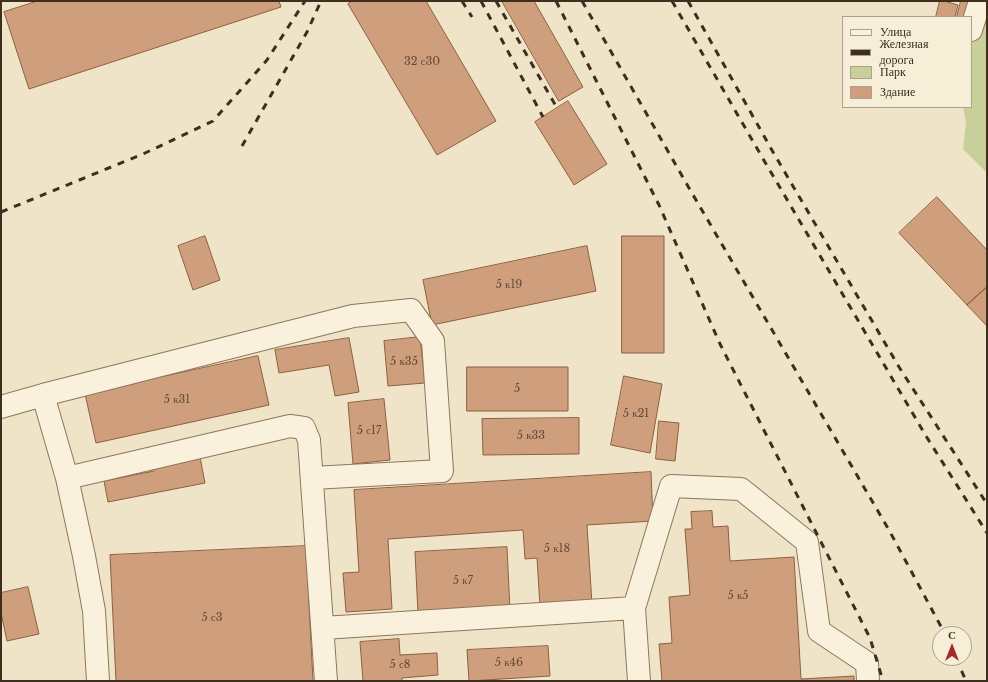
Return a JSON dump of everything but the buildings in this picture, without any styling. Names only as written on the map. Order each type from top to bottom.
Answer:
[{"type":"lane","points":[[972,27],[980,1]]},
{"type":"lane","points":[[1,407],[353,316],[411,310],[433,340],[442,471],[312,478]]},
{"type":"lane","points":[[43,395],[67,478],[94,611],[92,680]]},
{"type":"lane","points":[[67,478],[290,426],[304,428],[309,440],[326,681]]},
{"type":"lane","points":[[639,681],[634,608],[671,486],[741,489],[807,542],[819,631],[867,663],[868,681]]},
{"type":"lane","points":[[323,628],[634,608]]},
{"type":"green space","points":[[984,20],[987,21],[987,173],[963,149],[966,122],[963,108],[972,108],[972,41]]},
{"type":"railway","points":[[1,212],[143,154],[213,121],[267,60],[305,1]]},
{"type":"railway","points":[[242,146],[307,32],[321,1]]},
{"type":"railway","points":[[462,1],[472,17]]},
{"type":"railway","points":[[481,1],[543,117]]},
{"type":"railway","points":[[496,1],[557,108]]},
{"type":"railway","points":[[556,1],[659,205],[720,344],[870,638],[883,681]]},
{"type":"railway","points":[[582,1],[689,188],[889,530],[941,626]]},
{"type":"railway","points":[[672,1],[926,436],[987,533]]},
{"type":"railway","points":[[688,1],[773,152],[899,367],[987,504]]},
{"type":"railway","points":[[959,666],[966,681]]}]
